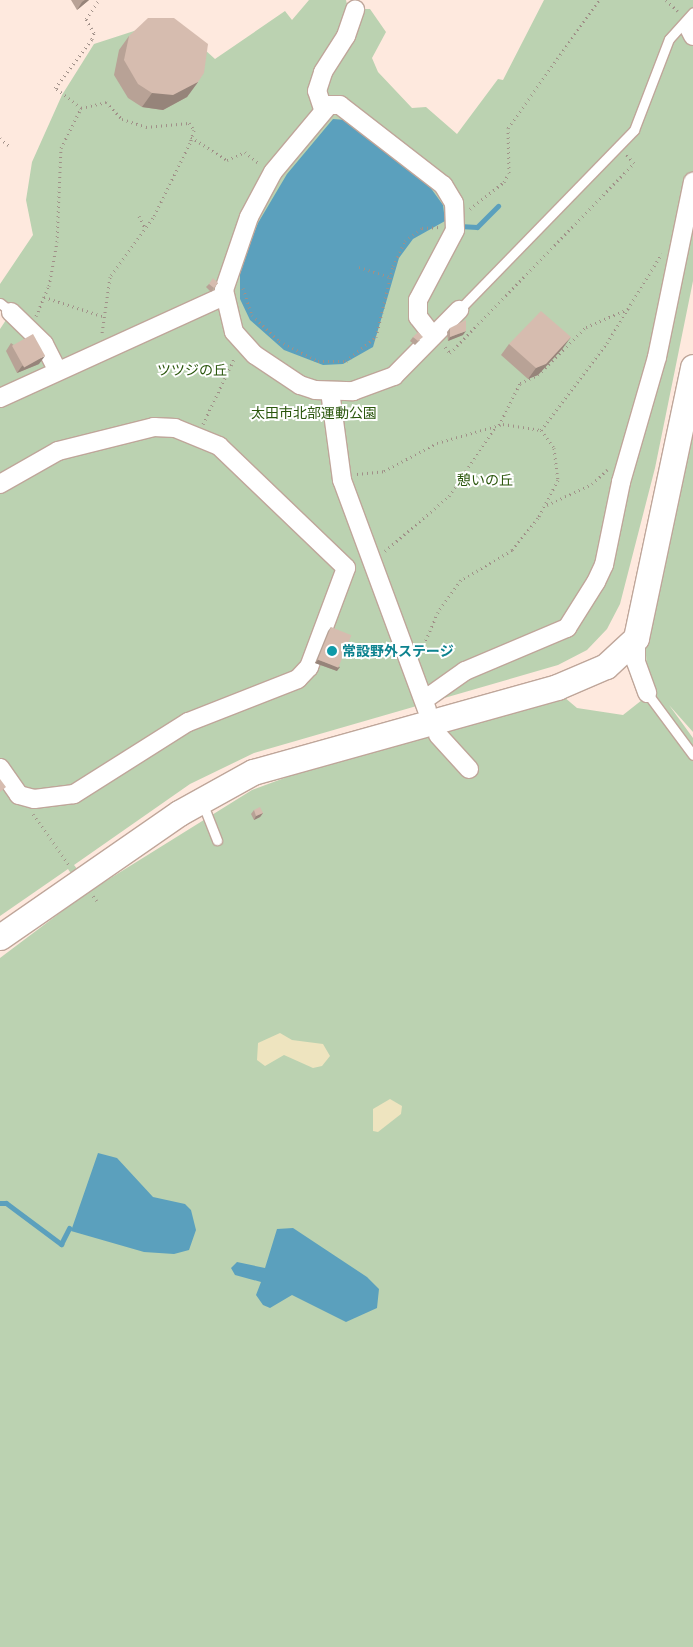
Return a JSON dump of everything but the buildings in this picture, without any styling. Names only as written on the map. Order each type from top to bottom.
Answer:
[{"type":"street","points":[[323,109],[317,91],[320,81],[355,10]]},
{"type":"street","points":[[434,336],[418,317],[418,300],[455,222],[443,185],[340,105],[323,109],[272,174],[234,253],[224,296],[229,321],[243,344],[300,385],[330,391],[384,382],[405,368],[459,310]]},
{"type":"street","points":[[330,391],[341,477],[425,706],[464,671],[556,635],[575,619],[604,565],[630,452],[657,357],[693,182]]},
{"type":"street","points":[[0,398],[224,296]]},
{"type":"street","points":[[6,308],[31,328],[58,371]]},
{"type":"street","points":[[647,693],[636,662],[636,638],[693,367]]},
{"type":"street","points":[[0,484],[58,451],[109,437],[166,427],[198,435],[219,446],[344,563],[345,573],[309,667],[298,679],[230,704],[165,735],[80,792],[34,799],[19,795],[0,768]]},
{"type":"street","points":[[0,937],[201,800],[253,772],[288,760],[589,676],[636,638]]},
{"type":"street","points":[[438,736],[469,769]]},
{"type":"lane","points":[[459,310],[634,130],[669,40],[691,25]]},
{"type":"lane","points":[[647,693],[693,755]]},
{"type":"lane","points":[[201,800],[217,840]]},
{"type":"path","points":[[81,108],[55,88],[92,39],[94,33],[86,19],[99,0]]},
{"type":"path","points":[[244,280],[246,300],[260,326],[304,356],[332,363],[358,355],[376,337],[389,277],[398,251],[413,234],[430,226],[455,222],[478,206],[504,182],[509,173],[508,128],[599,0]]},
{"type":"path","points":[[666,0],[678,11]]},
{"type":"path","points":[[31,328],[44,297],[57,242],[61,148],[81,108],[106,102],[122,119],[146,128],[182,122],[194,130],[192,137],[154,218],[144,228],[110,277],[102,316],[107,349]]},
{"type":"path","points":[[192,137],[227,160],[245,152],[272,174]]},
{"type":"path","points":[[0,138],[8,145]]},
{"type":"path","points":[[139,216],[144,228]]},
{"type":"path","points":[[541,430],[629,309],[655,260],[668,247],[680,243]]},
{"type":"path","points":[[359,267],[389,277]]},
{"type":"path","points":[[44,297],[102,316]]},
{"type":"path","points":[[372,560],[410,533],[449,496],[498,426],[520,383],[538,375],[586,327],[629,309]]},
{"type":"path","points":[[198,435],[243,344]]},
{"type":"path","points":[[341,477],[384,471],[437,443],[498,426],[541,430],[554,448],[558,473],[554,494],[547,505],[512,550],[471,572],[452,590],[422,654]]},
{"type":"path","points":[[547,505],[592,484],[630,452]]},
{"type":"path","points":[[19,795],[73,871]]},
{"type":"green space","points":[[309,0],[346,0],[348,9],[370,9],[386,32],[372,58],[378,72],[412,108],[426,107],[457,134],[498,79],[503,80],[544,0],[693,0],[693,281],[655,468],[620,604],[607,629],[587,650],[558,665],[254,753],[190,784],[74,865],[93,889],[252,790],[306,770],[564,697],[577,708],[623,715],[642,700],[647,674],[644,617],[693,392],[693,732],[669,705],[693,738],[693,1647],[0,1647],[0,958],[85,894],[68,869],[0,916],[0,329],[14,308],[0,299],[0,284],[33,235],[26,200],[32,162],[62,95],[94,44],[171,19],[215,59],[285,11],[292,20]]},
{"type":"sand","points":[[280,1033],[292,1040],[323,1044],[330,1056],[322,1066],[313,1068],[284,1055],[265,1066],[257,1060],[258,1043]]},
{"type":"sand","points":[[390,1099],[402,1106],[401,1114],[378,1132],[373,1131],[373,1109]]},
{"type":"water","points":[[333,119],[346,120],[430,187],[443,205],[445,221],[413,239],[399,258],[373,347],[343,364],[323,365],[284,350],[250,320],[240,299],[240,269],[258,223],[287,174]]},
{"type":"water","points":[[98,1153],[117,1158],[153,1197],[185,1204],[191,1210],[196,1230],[189,1250],[174,1254],[144,1252],[71,1231]]},
{"type":"water","points":[[293,1228],[367,1277],[379,1289],[377,1308],[346,1322],[292,1295],[270,1308],[263,1305],[256,1295],[261,1282],[235,1275],[231,1268],[237,1262],[265,1268],[277,1229]]},
{"type":"waterway","points":[[459,226],[477,227],[498,206]]},
{"type":"waterway","points":[[0,1203],[6,1203],[61,1244],[69,1228]]},
{"type":"place","name":"常設野外ステージ","points":[[332,651]]},
{"type":"park label","name":"ツツジの丘","points":[[192,370]]},
{"type":"park label","name":"太田市北部運動公園","points":[[314,413]]},
{"type":"park label","name":"憩いの丘","points":[[485,480]]}]
